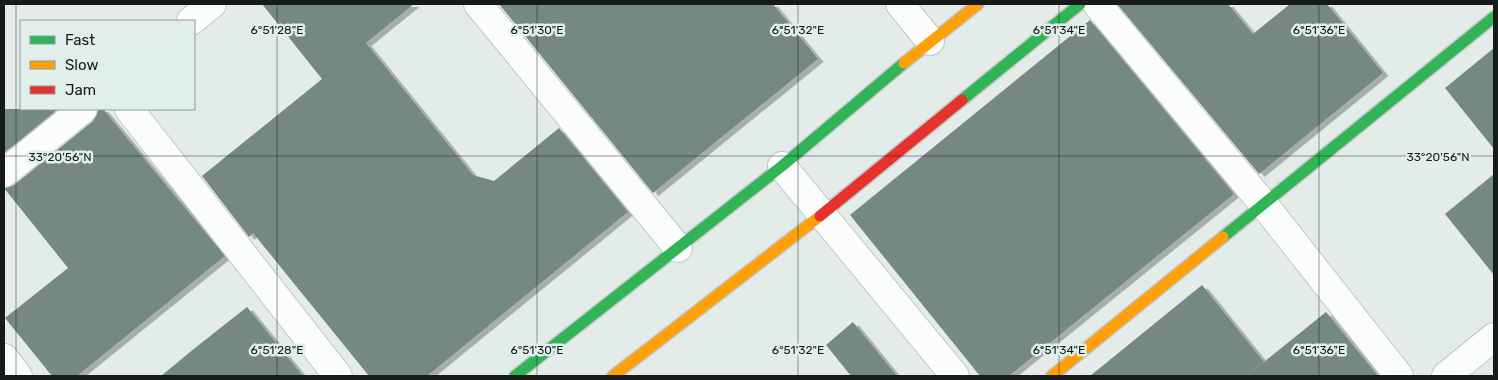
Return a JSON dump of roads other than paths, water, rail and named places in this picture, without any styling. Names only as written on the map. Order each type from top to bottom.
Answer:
[{"type":"street","points":[[191,20],[212,4]]},
{"type":"street","points":[[478,4],[678,248]]},
{"type":"street","points":[[900,4],[930,41]]},
{"type":"street","points":[[515,376],[782,166],[930,41],[978,4]]},
{"type":"street","points":[[613,376],[823,214],[1080,4]]},
{"type":"street","points":[[1097,4],[1265,206],[1399,376]]},
{"type":"street","points":[[1052,376],[1265,206],[1494,17]]},
{"type":"street","points":[[4,173],[82,110]]},
{"type":"street","points":[[130,110],[338,376]]},
{"type":"street","points":[[782,166],[955,376]]},
{"type":"street","points":[[1446,376],[1494,337]]},
{"type":"street","points":[[4,358],[18,376]]}]
